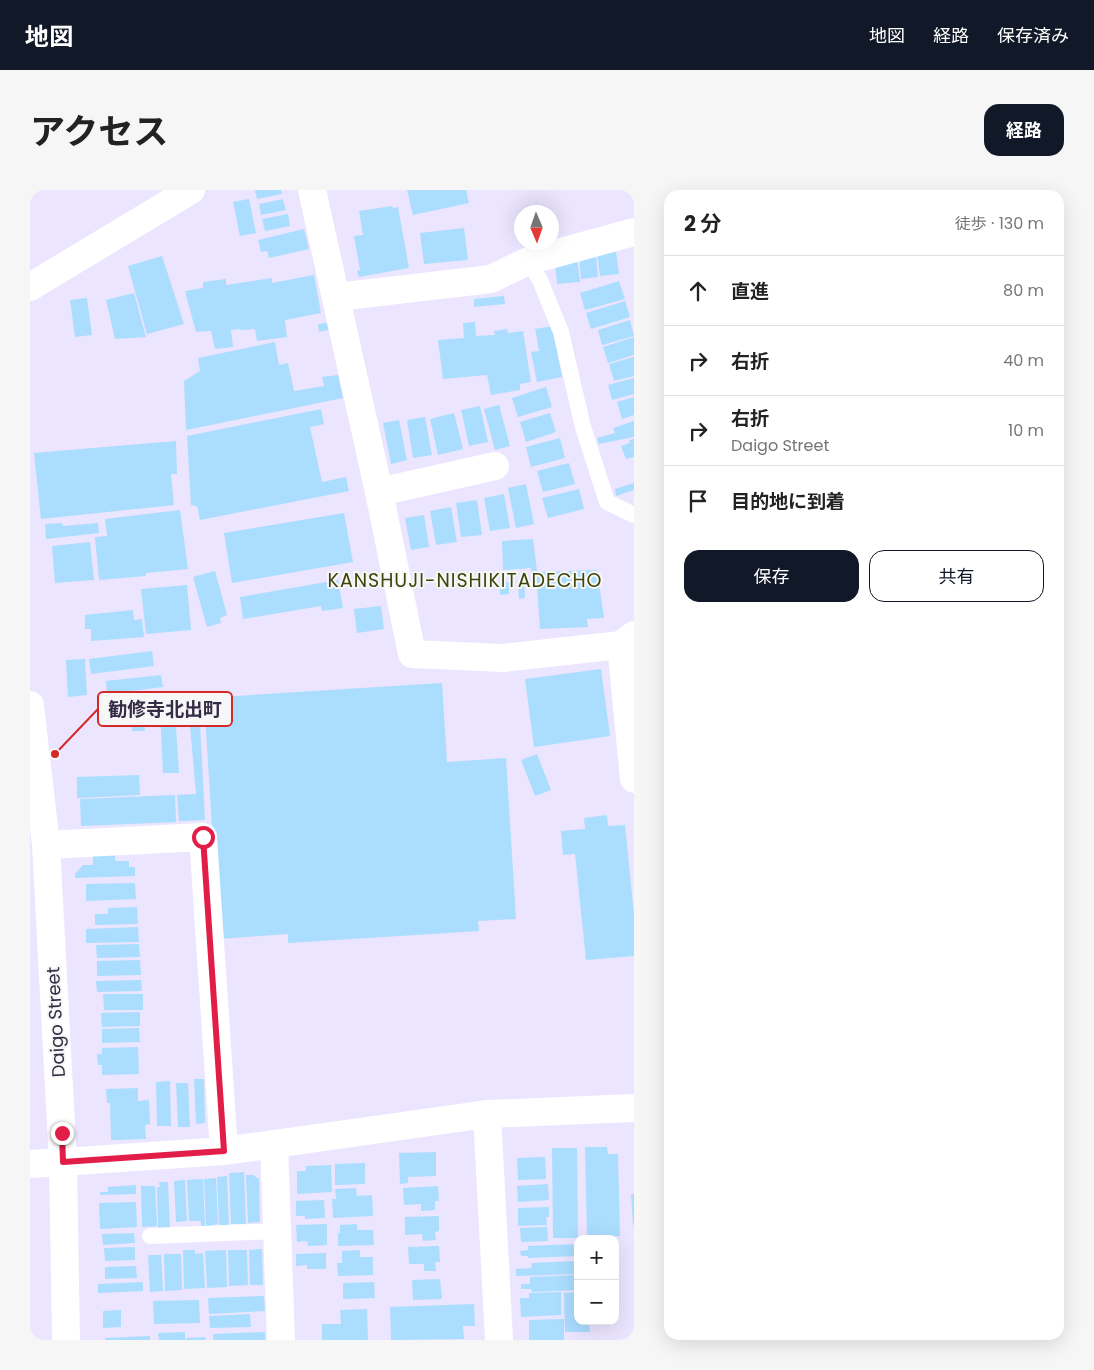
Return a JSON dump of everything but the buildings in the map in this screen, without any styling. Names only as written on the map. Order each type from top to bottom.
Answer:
[{"type":"street","points":[[30,287],[191,190]]},
{"type":"street","points":[[312,190],[337,297],[412,654],[503,658],[628,640],[634,779]]},
{"type":"street","points":[[337,297],[491,279],[528,261],[634,232]]},
{"type":"street","points":[[379,492],[495,466]]},
{"type":"street","name":"Daigo Street","points":[[30,706],[46,846],[63,1162],[66,1340]]},
{"type":"street","points":[[46,846],[203,837],[224,1151]]},
{"type":"street","points":[[30,1164],[224,1151],[487,1114],[634,1108]]},
{"type":"street","points":[[487,1114],[499,1340]]},
{"type":"street","points":[[274,1144],[281,1340]]},
{"type":"lane","points":[[528,261],[540,280],[561,332],[583,427],[607,502],[634,515]]},
{"type":"lane","points":[[150,1236],[277,1231]]},
{"type":"place","name":"勧修寺北出町","points":[[55,754]]},
{"type":"district","name":"KANSHUJI-NISHIKITADECHO","points":[[465,580]]},
{"type":"route","points":[[62,1133],[63,1162],[224,1151],[203,837]]}]
